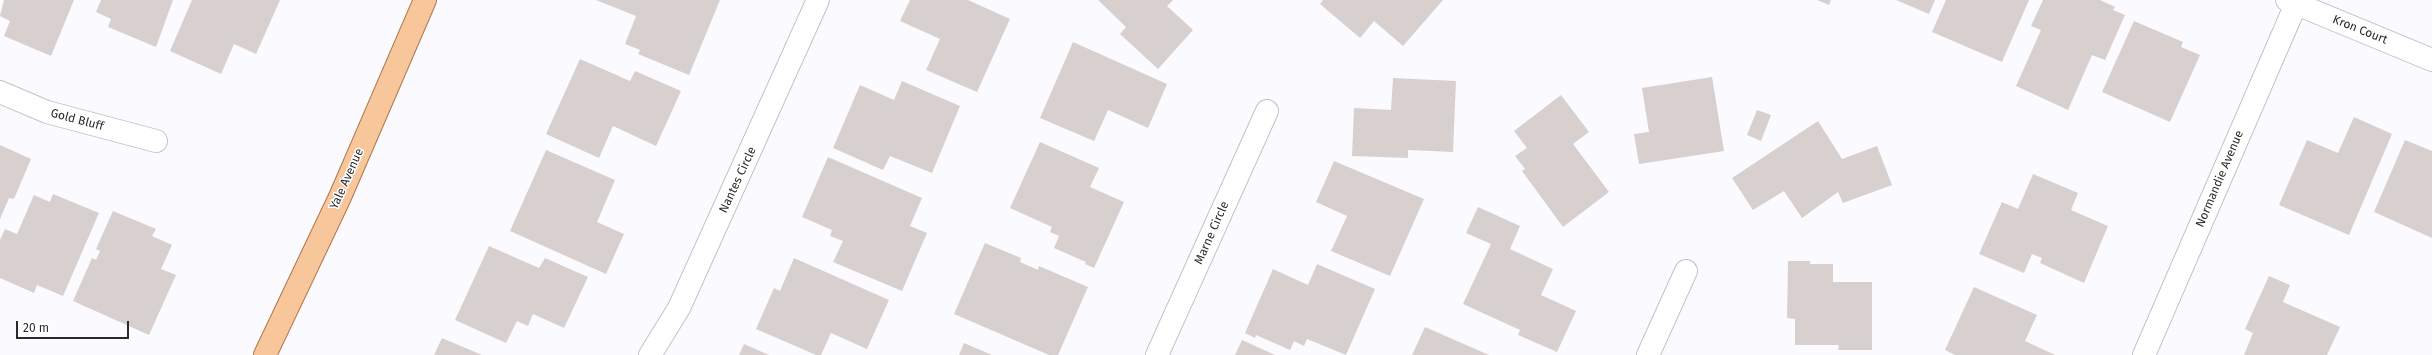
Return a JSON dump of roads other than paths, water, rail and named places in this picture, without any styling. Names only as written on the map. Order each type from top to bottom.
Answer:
[{"type":"main road","name":"Yale Avenue","points":[[265,355],[340,197],[426,0]]},
{"type":"street","name":"Nantes Circle","points":[[650,355],[679,308],[818,0]]},
{"type":"street","name":"Kron Court","points":[[2292,2],[2432,60]]},
{"type":"street","name":"Normandie Avenue","points":[[2144,355],[2292,2]]},
{"type":"street","name":"Gold Bluff","points":[[0,92],[47,112],[156,141]]},
{"type":"street","name":"Marne Circle","points":[[1157,355],[1267,111]]},
{"type":"street","points":[[1648,355],[1686,271]]}]
